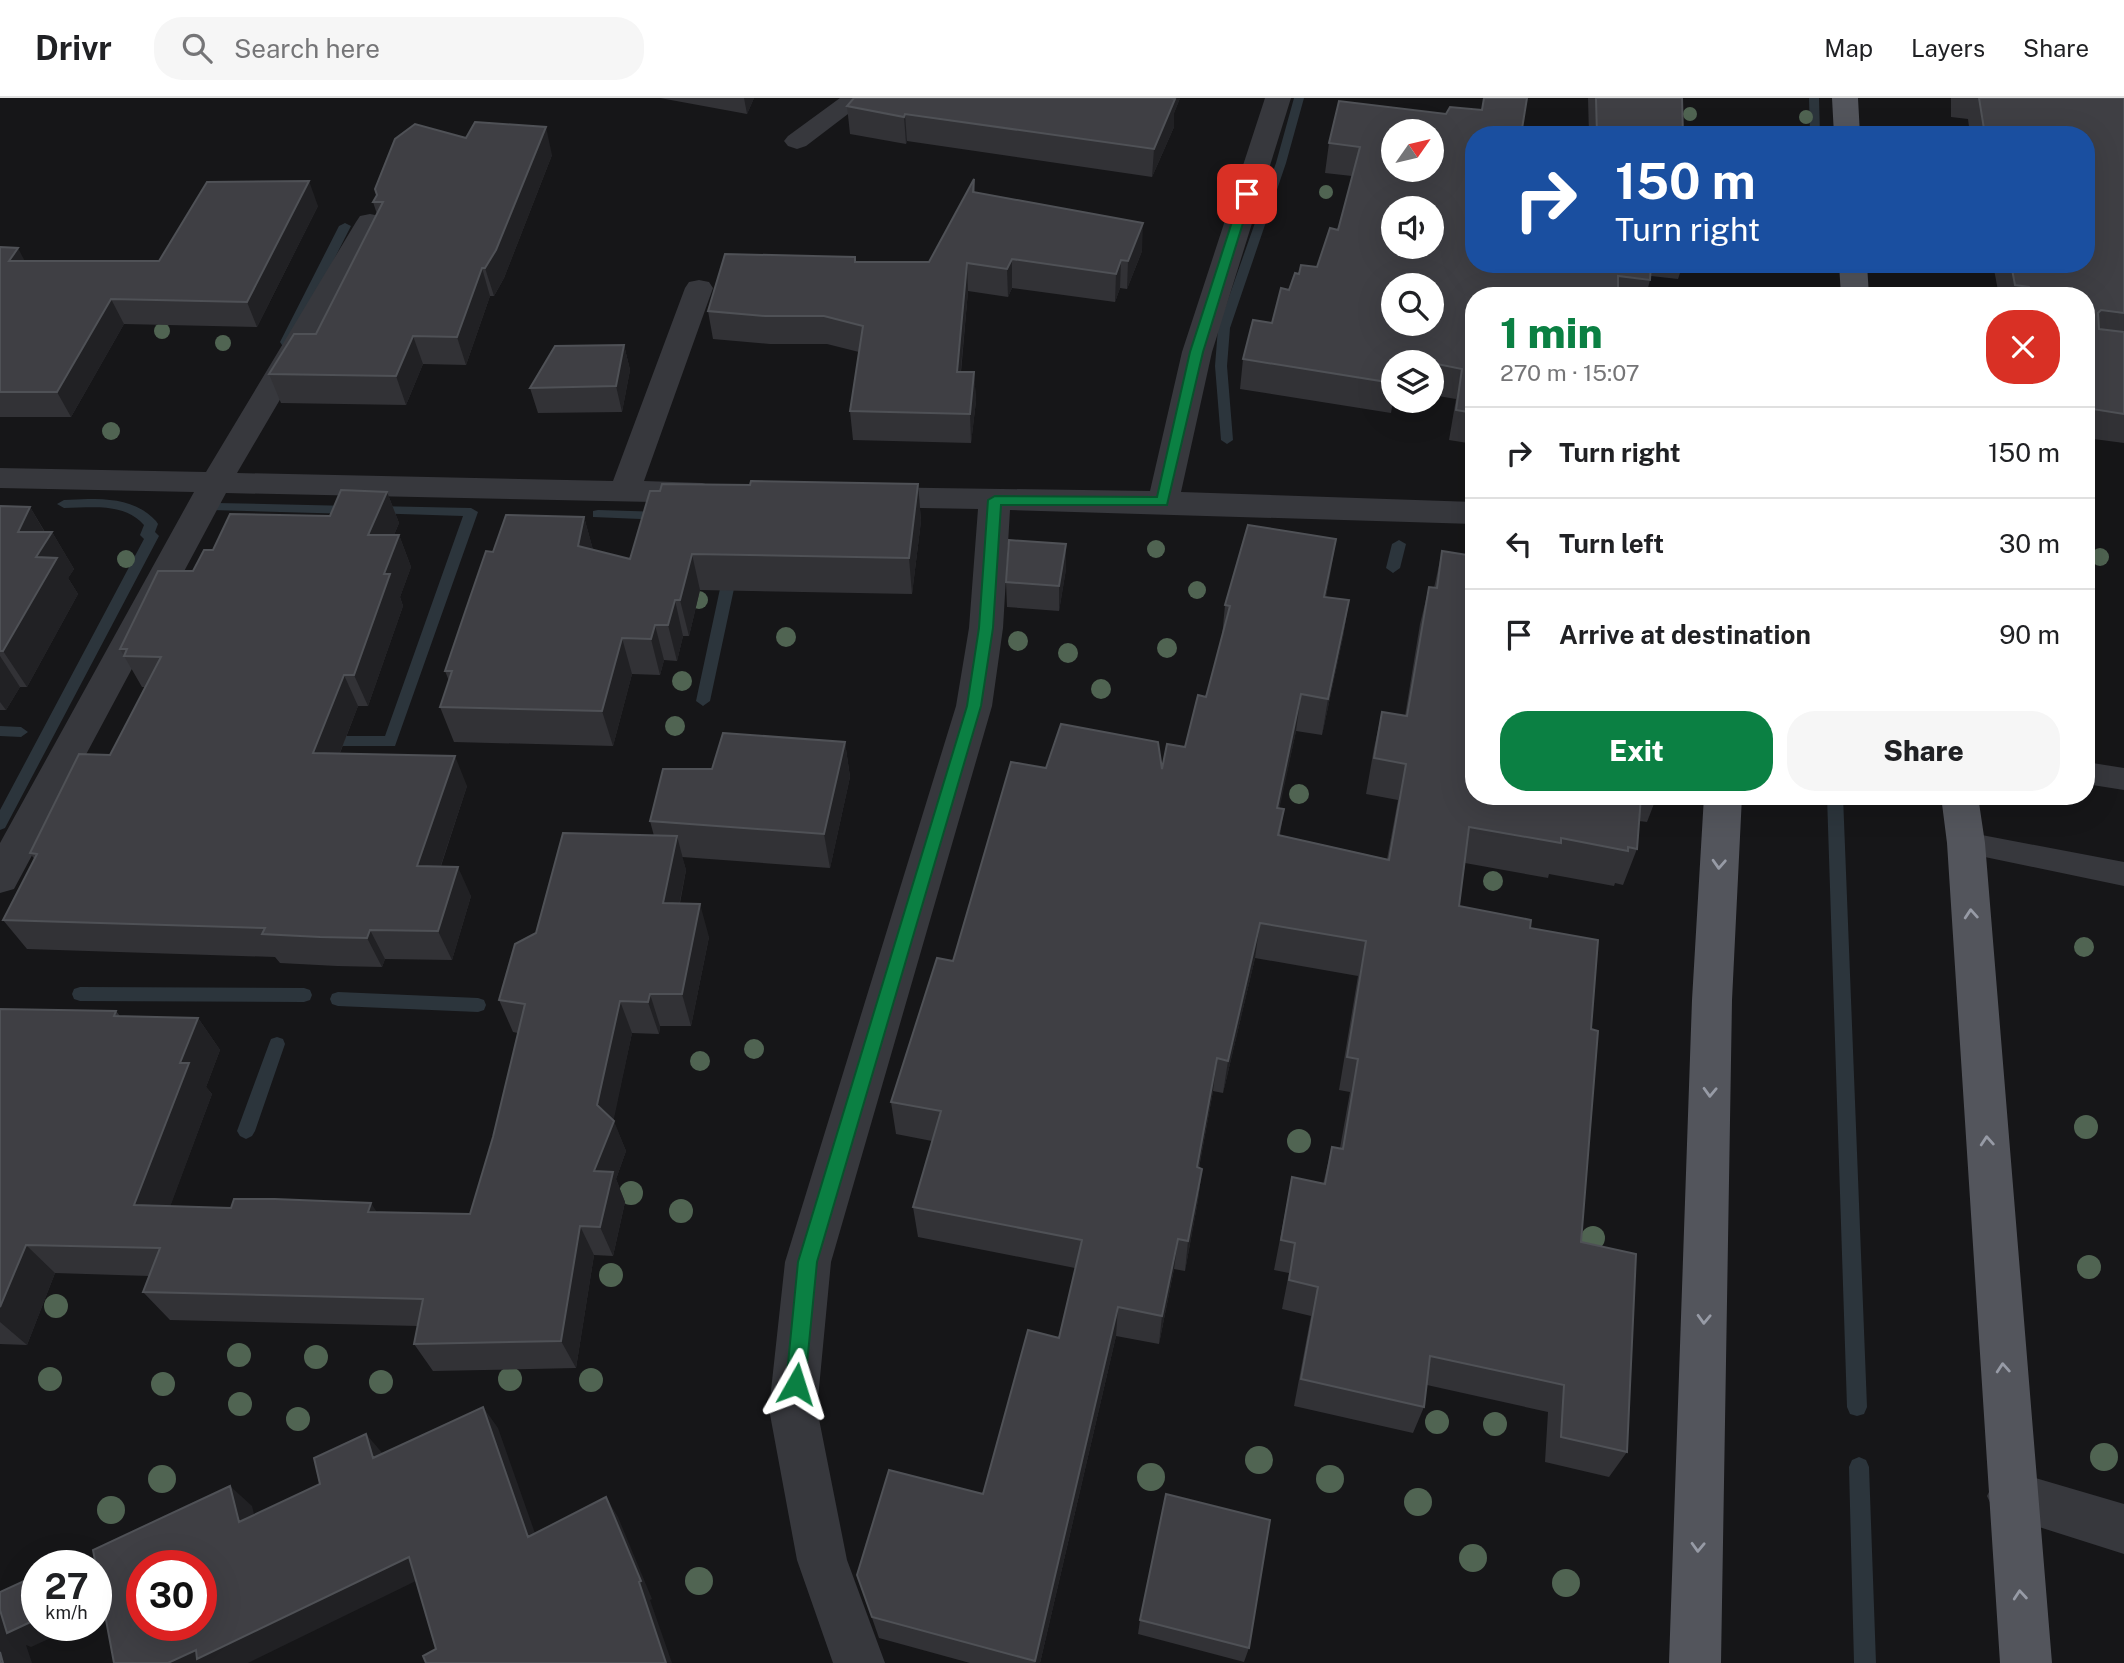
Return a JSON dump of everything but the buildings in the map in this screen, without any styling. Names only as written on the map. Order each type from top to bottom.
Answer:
[{"type":"main road","points":[[1845,98],[1847,126]]},
{"type":"main road","points":[[1695,1663],[1712,1000],[1723,805]]},
{"type":"main road","points":[[1960,805],[1966,843],[2026,1663]]},
{"type":"street","points":[[797,141],[856,98]]},
{"type":"street","points":[[1163,502],[1196,352],[1278,98]]},
{"type":"street","points":[[0,878],[216,482],[370,222]]},
{"type":"street","points":[[625,491],[699,288]]},
{"type":"street","points":[[0,478],[735,494]]},
{"type":"street","points":[[844,497],[1163,502],[1465,513]]},
{"type":"street","points":[[859,1663],[822,1560],[793,1409],[808,1262],[974,706],[986,628],[995,500]]},
{"type":"street","points":[[2012,1496],[2124,1529]]},
{"type":"lane","points":[[2095,774],[2124,779]]},
{"type":"lane","points":[[1966,843],[2124,874]]},
{"type":"waterway","points":[[1227,440],[1221,366],[1224,328],[1281,163],[1299,98]]},
{"type":"waterway","points":[[1814,98],[1815,126]]},
{"type":"waterway","points":[[286,342],[345,226]]},
{"type":"waterway","points":[[0,824],[152,536],[147,535],[151,524],[133,509],[100,503],[64,504]]},
{"type":"waterway","points":[[217,507],[352,510]]},
{"type":"waterway","points":[[326,741],[390,742],[471,512],[374,510]]},
{"type":"waterway","points":[[598,514],[664,516]]},
{"type":"waterway","points":[[1393,568],[1399,544]]},
{"type":"waterway","points":[[703,701],[731,570]]},
{"type":"waterway","points":[[0,731],[21,732]]},
{"type":"waterway","points":[[1835,805],[1857,1407]]},
{"type":"waterway","points":[[80,994],[304,995]]},
{"type":"waterway","points":[[338,999],[478,1005]]},
{"type":"waterway","points":[[246,1131],[277,1044]]},
{"type":"waterway","points":[[1859,1467],[1865,1663]]},
{"type":"route","points":[[796,1384],[808,1262],[974,706],[986,628],[995,500],[1163,502],[1196,352],[1247,194]]}]
